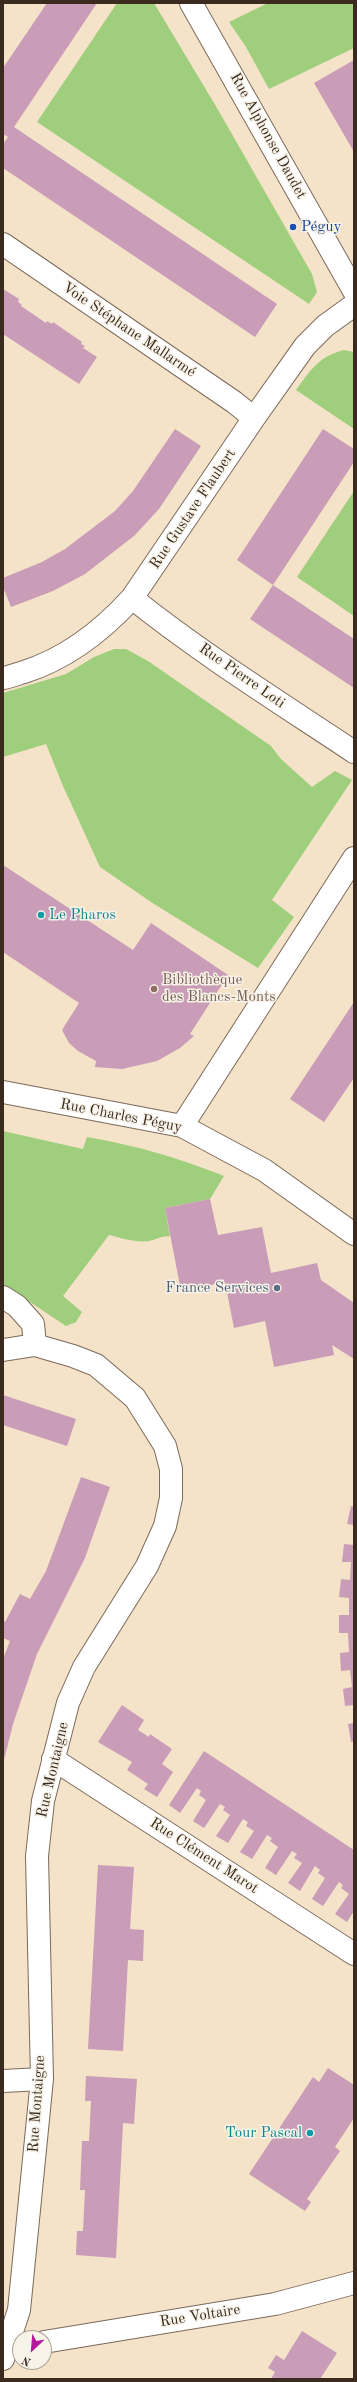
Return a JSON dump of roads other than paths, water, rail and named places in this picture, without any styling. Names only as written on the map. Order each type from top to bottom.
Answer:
[{"type":"street","name":"Rue Alphonse Daudet","points":[[191,3],[354,291]]},
{"type":"street","name":"Voie Stéphane Mallarmé","points":[[3,244],[234,402],[254,418]]},
{"type":"street","name":"Rue Gustave Flaubert","points":[[3,678],[41,667],[69,653],[110,622],[132,598],[254,418],[305,346],[325,326],[354,305]]},
{"type":"street","name":"Rue Pierre Loti","points":[[132,598],[281,704],[354,752]]},
{"type":"street","points":[[182,1126],[354,858]]},
{"type":"street","name":"Rue Charles Péguy","points":[[3,1092],[182,1126],[264,1170],[354,1234]]},
{"type":"street","points":[[3,1298],[17,1306],[33,1324],[35,1345]]},
{"type":"street","name":"Rue Montaigne","points":[[3,1350],[35,1345],[59,1350],[96,1365],[135,1398],[165,1446],[170,1469],[171,1498],[165,1526],[147,1566],[84,1668],[68,1703],[43,1800],[37,1856],[42,2079],[19,2310],[8,2349]]},
{"type":"street","name":"Rue Clément Marot","points":[[53,1759],[354,1954]]},
{"type":"street","points":[[3,2081],[42,2079]]},
{"type":"street","name":"Rue Voltaire","points":[[52,2341],[275,2304],[354,2283]]},
{"type":"place","name":"Péguy","points":[[293,227]]},
{"type":"place","name":"Le Pharos","points":[[41,915]]},
{"type":"place","name":"Bibliothèque des Blancs-Monts","points":[[154,989]]},
{"type":"place","name":"France Services","points":[[277,1288]]},
{"type":"place","name":"Tour Pascal","points":[[310,2133]]}]
